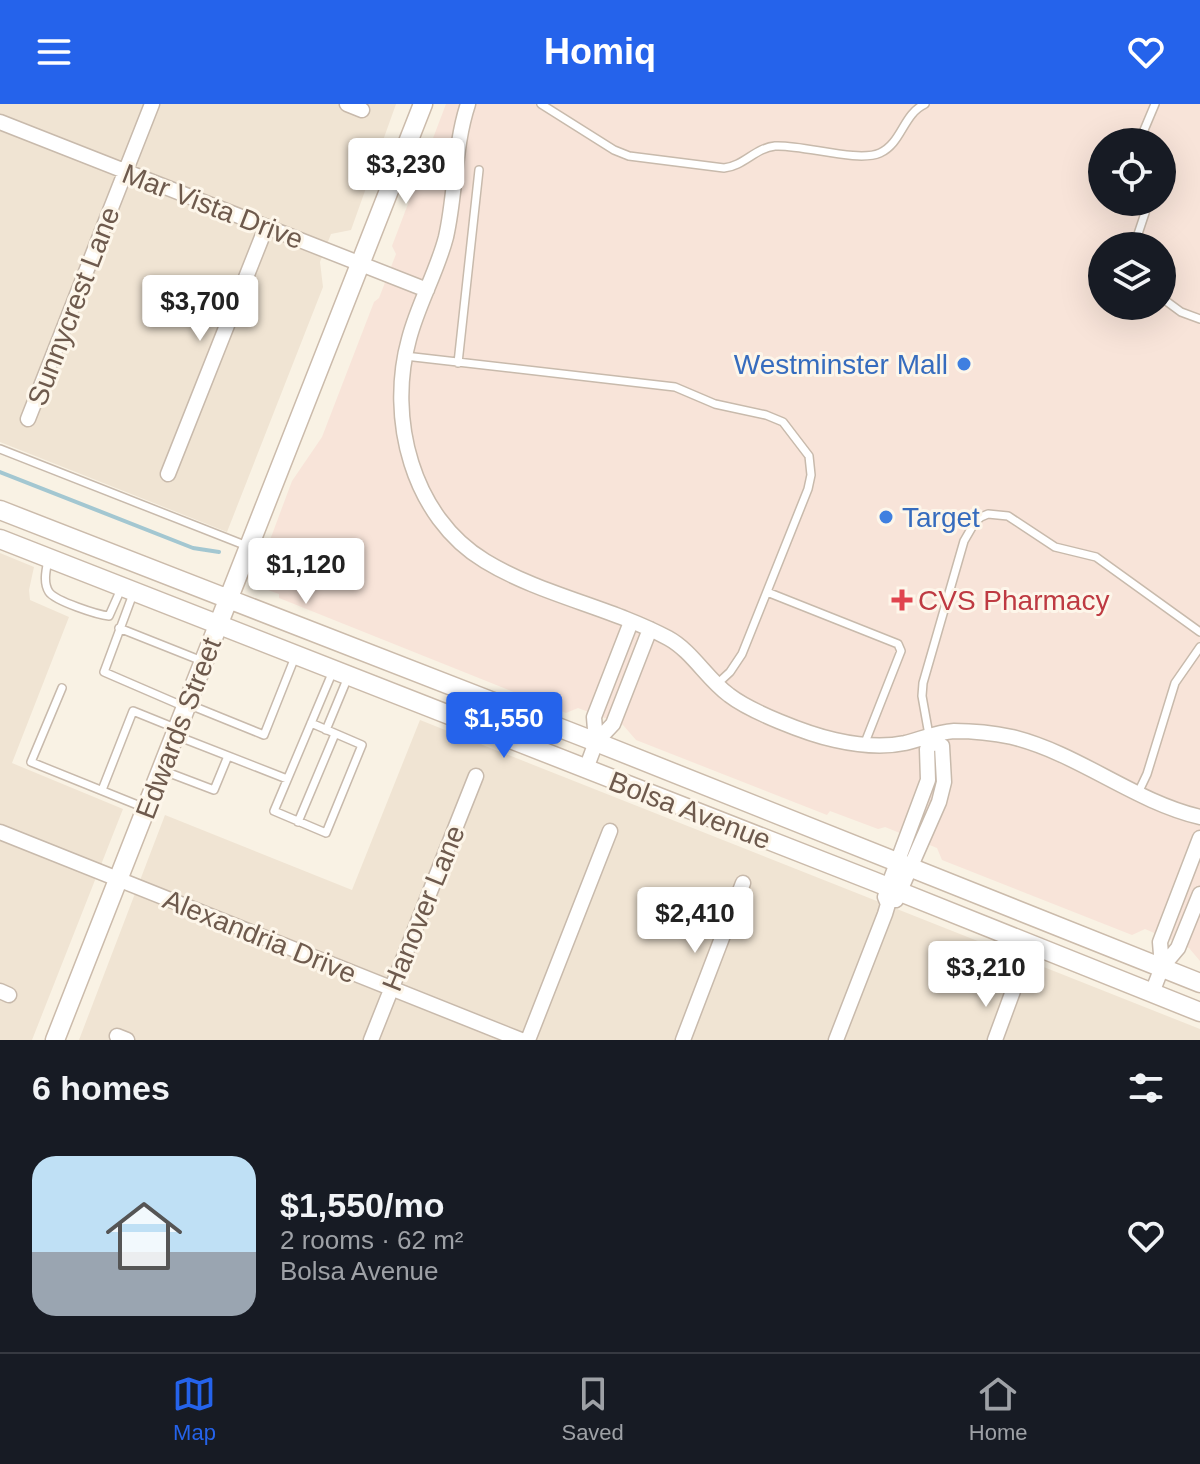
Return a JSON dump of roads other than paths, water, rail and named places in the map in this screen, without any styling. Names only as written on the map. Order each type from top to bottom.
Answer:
[{"type":"main road","name":"Edwards Street","points":[[55,1040],[423,104]]},
{"type":"main road","name":"Bolsa Avenue","points":[[0,510],[596,742],[1200,983]]},
{"type":"main road","name":"Bolsa Avenue","points":[[0,539],[586,769],[892,894],[1200,1012]]},
{"type":"street","name":"Sunnycrest Lane","points":[[28,419],[152,104]]},
{"type":"street","points":[[468,104],[447,231],[405,356],[400,414],[408,452],[424,495],[451,533],[487,562],[671,640],[729,695],[776,718],[833,740],[864,745],[895,745],[931,739],[951,731],[1019,739],[1072,757],[1175,811],[1200,817]]},
{"type":"street","name":"Mar Vista Drive","points":[[0,122],[427,290]]},
{"type":"street","points":[[168,474],[266,227]]},
{"type":"street","points":[[596,742],[594,717],[631,622]]},
{"type":"street","points":[[586,769],[596,742],[613,724],[650,629]]},
{"type":"street","points":[[836,1040],[904,864],[928,780],[927,749],[931,739]]},
{"type":"street","name":"Hanover Lane","points":[[371,1040],[476,776]]},
{"type":"street","points":[[528,1040],[610,831]]},
{"type":"street","name":"Alexandria Drive","points":[[0,832],[521,1040]]},
{"type":"street","points":[[1162,967],[1160,942],[1200,838]]},
{"type":"street","points":[[683,1040],[743,883]]},
{"type":"street","points":[[1152,993],[1162,967],[1178,948],[1200,894]]},
{"type":"street","points":[[995,1040],[1013,991]]},
{"type":"lane","points":[[541,104],[614,150],[629,156],[724,168],[738,165],[772,146],[879,154],[893,143],[916,108],[925,104]]},
{"type":"lane","points":[[1145,128],[1155,104]]},
{"type":"lane","points":[[458,363],[479,170]]},
{"type":"lane","points":[[1176,308],[1200,319]]},
{"type":"lane","points":[[405,356],[675,387],[715,404],[766,415],[783,422],[809,456],[811,475],[742,654],[717,684]]},
{"type":"lane","points":[[0,449],[250,547]]},
{"type":"lane","points":[[931,739],[922,696],[926,672],[964,541],[975,522],[988,514],[1008,516],[1028,526],[1055,547],[1096,557],[1200,632]]},
{"type":"lane","points":[[49,558],[46,582],[49,592],[58,598],[109,616],[128,590]]},
{"type":"lane","points":[[128,590],[105,673],[187,706],[264,735],[296,656]]},
{"type":"lane","points":[[767,592],[898,644],[901,651],[864,745]]},
{"type":"lane","points":[[119,628],[204,662]]},
{"type":"lane","points":[[1138,793],[1147,774],[1175,683],[1200,647]]},
{"type":"lane","points":[[311,723],[362,745],[326,833],[274,811],[311,723],[341,674]]},
{"type":"lane","points":[[326,730],[341,674]]},
{"type":"lane","points":[[62,688],[31,762],[147,808]]},
{"type":"lane","points":[[102,790],[133,711],[228,756],[287,779]]},
{"type":"lane","points":[[298,822],[335,734]]},
{"type":"lane","points":[[162,770],[214,790],[228,756]]},
{"type":"waterway","points":[[0,472],[193,548],[219,552]]},
{"type":"place","name":"Westminster Mall","points":[[964,364]]},
{"type":"place","name":"Target","points":[[886,517]]},
{"type":"place","name":"CVS Pharmacy","points":[[902,600]]}]
